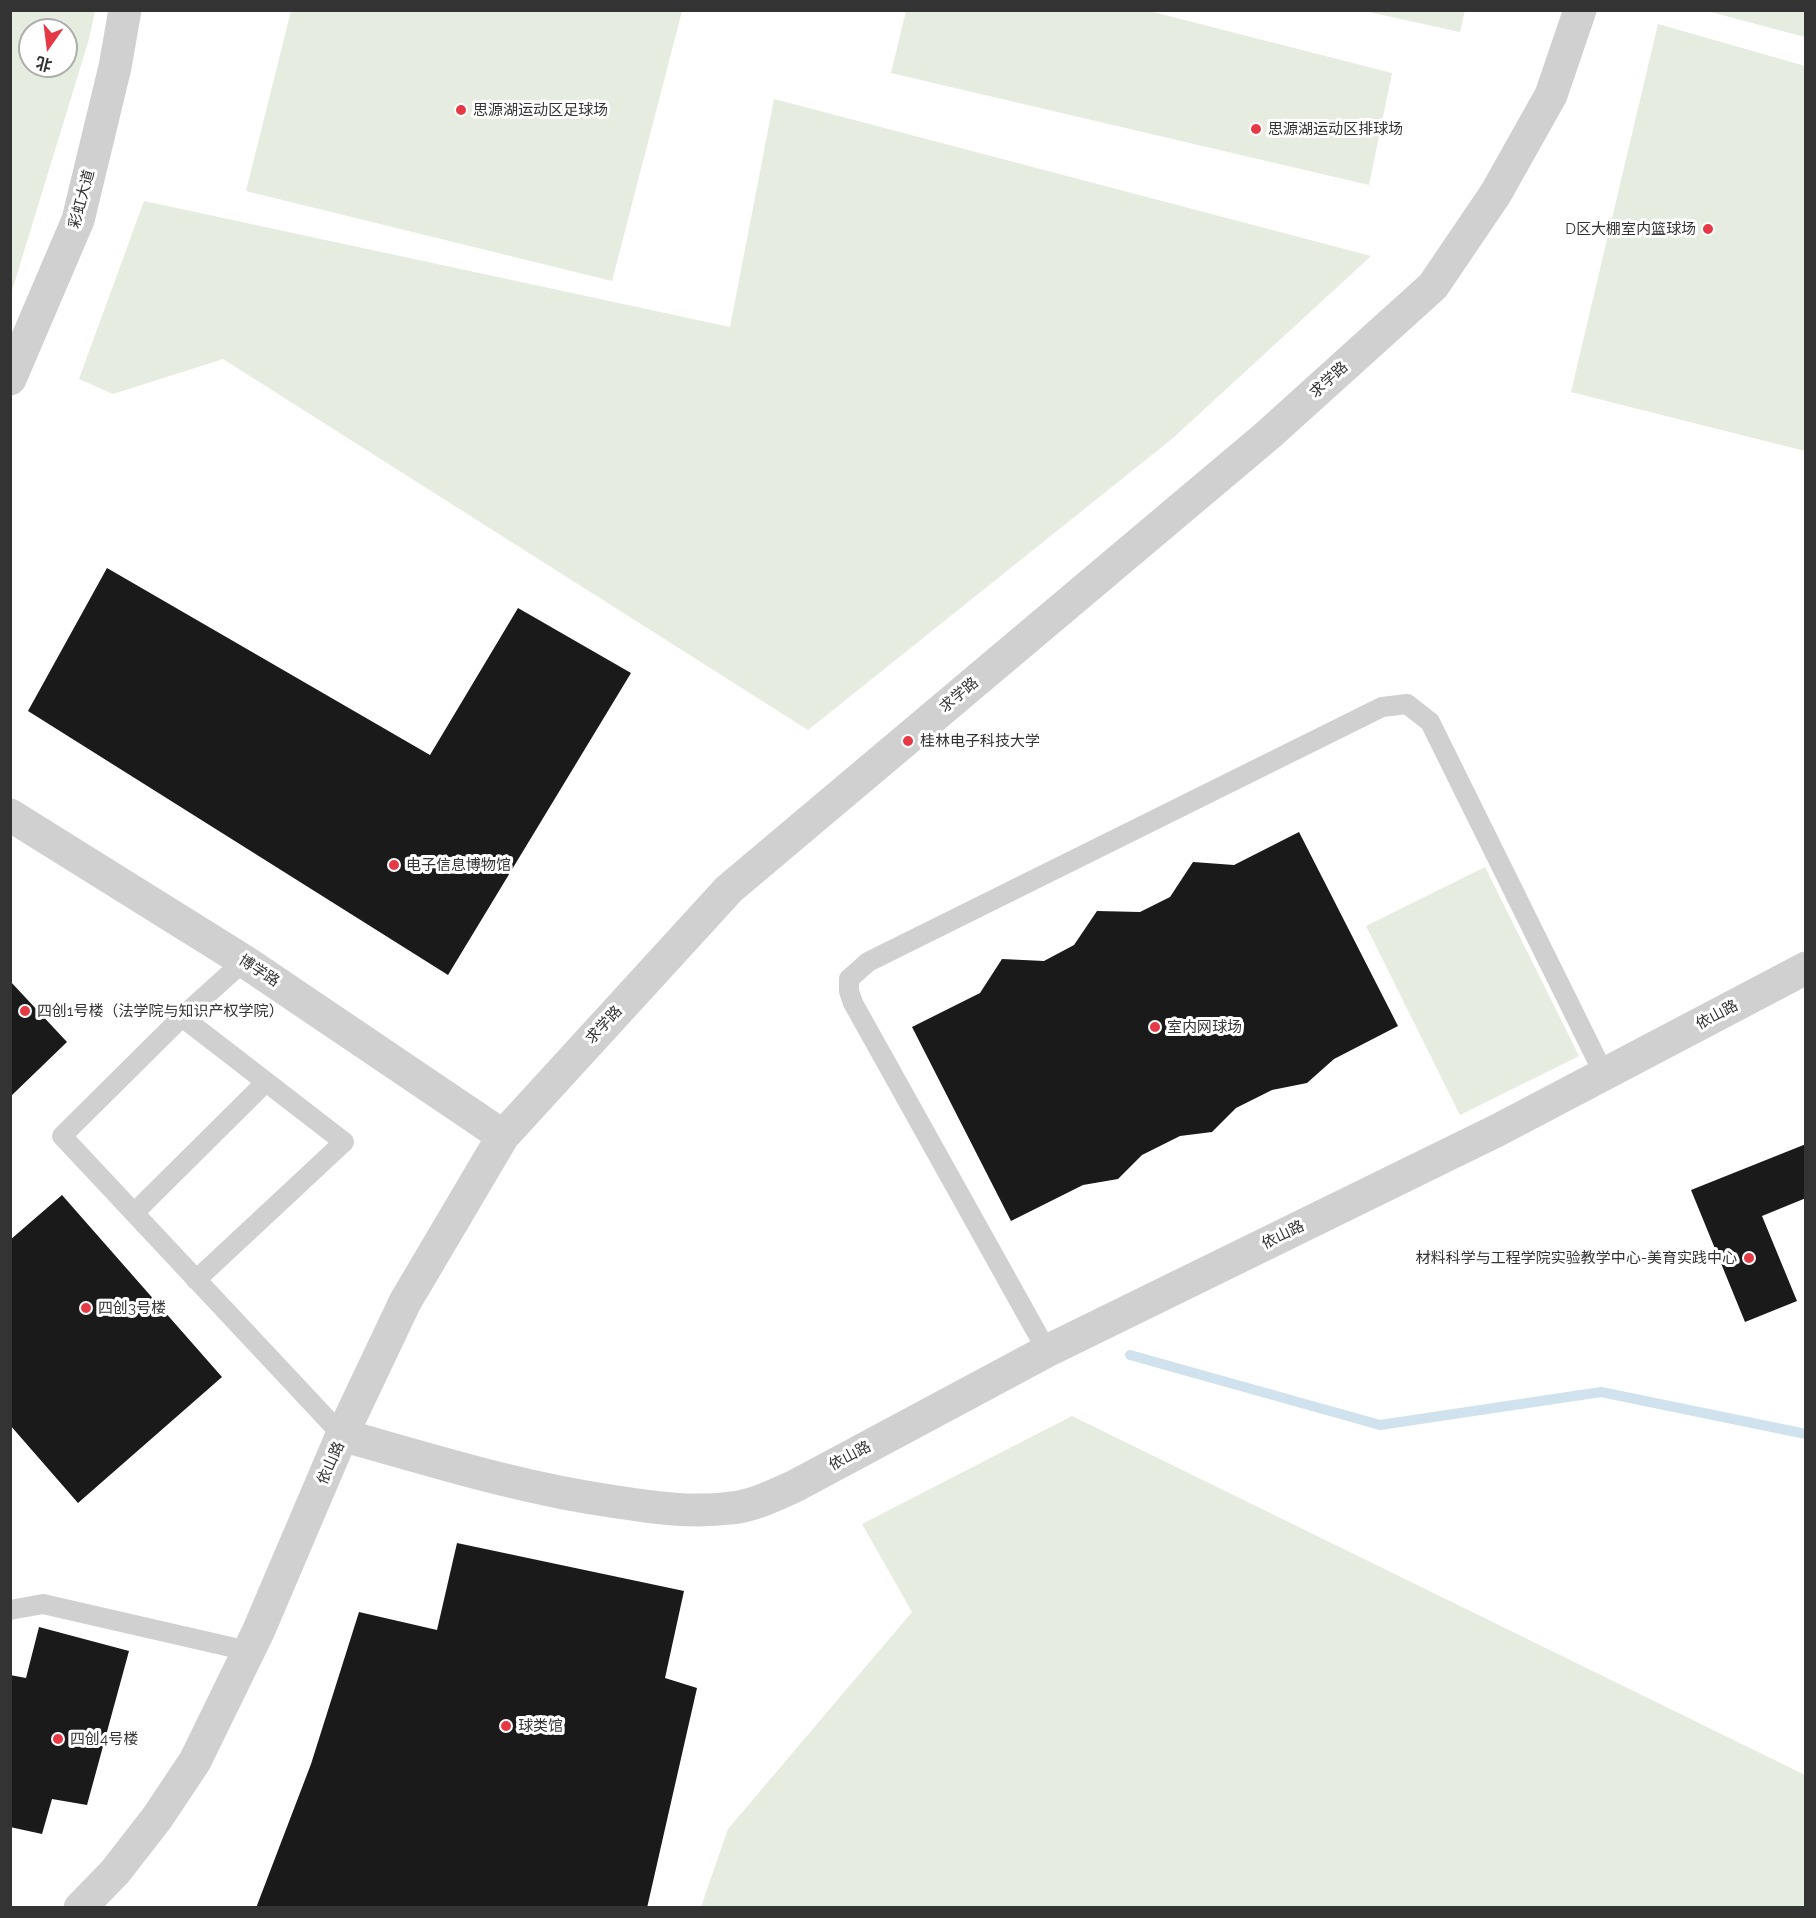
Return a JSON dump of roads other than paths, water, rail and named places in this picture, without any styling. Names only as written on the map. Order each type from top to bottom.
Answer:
[{"type":"street","name":"彩虹大道","points":[[10,379],[78,220],[115,67],[125,10]]},
{"type":"street","name":"求学路","points":[[342,1436],[405,1302],[503,1136],[729,889],[1268,435],[1433,286],[1496,193],[1551,95],[1580,10]]},
{"type":"street","name":"博学路","points":[[10,815],[244,961],[503,1136]]},
{"type":"street","name":"依山路","points":[[80,1908],[115,1872],[157,1818],[195,1761],[248,1651],[342,1436],[506,1482],[583,1497],[693,1512],[733,1508],[764,1500],[795,1486],[1047,1351],[1498,1130],[1806,968]]},
{"type":"lane","points":[[1047,1351],[850,997],[848,987],[852,974],[879,956],[1382,707],[1407,704],[1430,722],[1604,1074]]},
{"type":"lane","points":[[244,961],[182,1017],[62,1136],[342,1436]]},
{"type":"lane","points":[[182,1017],[344,1142],[196,1280]]},
{"type":"lane","points":[[134,1213],[266,1082]]},
{"type":"lane","points":[[10,1610],[43,1604],[248,1651]]},
{"type":"waterway","points":[[1130,1355],[1380,1425],[1601,1392],[1806,1434]]},
{"type":"place","name":"思源湖运动区足球场","points":[[461,110]]},
{"type":"place","name":"思源湖运动区排球场","points":[[1256,129]]},
{"type":"place","name":"D区大棚室内篮球场","points":[[1708,229]]},
{"type":"place","name":"桂林电子科技大学","points":[[908,741]]},
{"type":"place","name":"电子信息博物馆","points":[[394,865]]},
{"type":"place","name":"四创1号楼（法学院与知识产权学院）","points":[[25,1011]]},
{"type":"place","name":"室内网球场","points":[[1155,1027]]},
{"type":"place","name":"材料科学与工程学院实验教学中心-美育实践中心","points":[[1749,1258]]},
{"type":"place","name":"四创3号楼","points":[[86,1308]]},
{"type":"place","name":"球类馆","points":[[506,1726]]},
{"type":"place","name":"四创4号楼","points":[[58,1739]]}]
